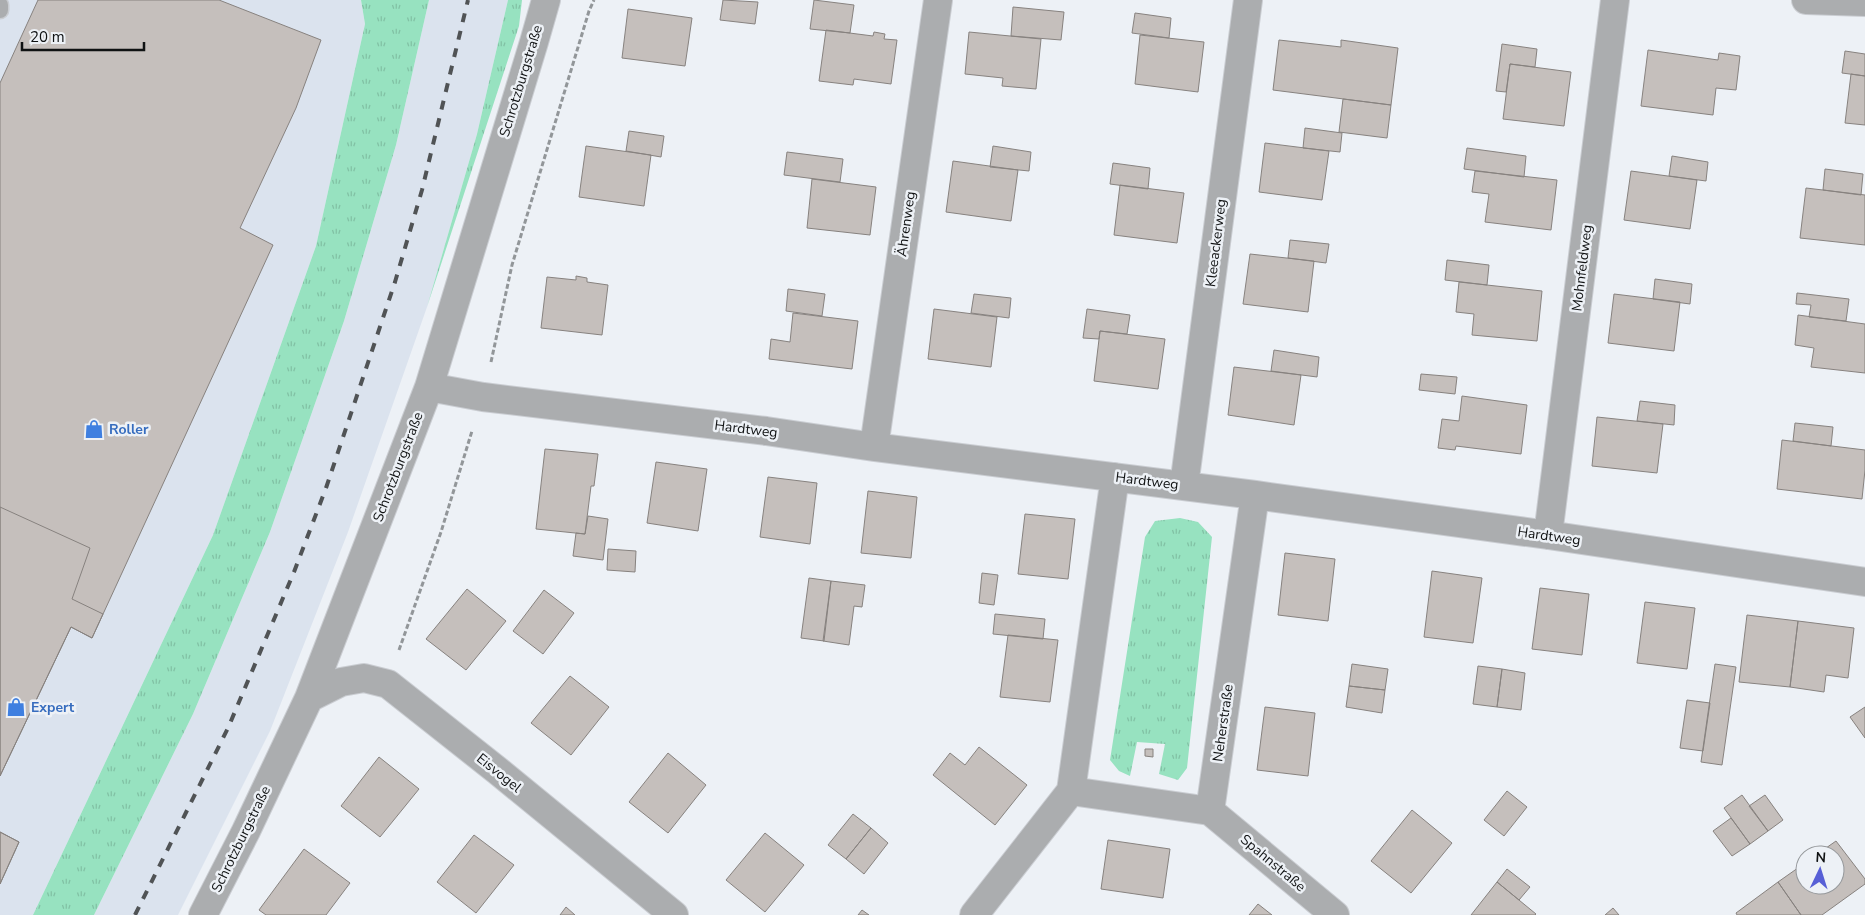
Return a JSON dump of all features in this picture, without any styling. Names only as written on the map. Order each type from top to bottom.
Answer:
[{"type":"street","name":"Schrotzburgstraße","points":[[203,915],[310,698],[429,387],[546,0]]},
{"type":"street","name":"Ährenweg","points":[[874,447],[938,0]]},
{"type":"street","name":"Kleeackerweg","points":[[1184,486],[1248,0]]},
{"type":"street","name":"Mohnfeldweg","points":[[1548,535],[1615,0]]},
{"type":"street","points":[[1806,0],[1865,2]]},
{"type":"street","name":"Hardtweg","points":[[429,387],[483,397],[766,431],[874,447],[1255,495],[1548,535],[1865,582]]},
{"type":"street","points":[[974,915],[1071,791],[1115,477]]},
{"type":"street","name":"Neherstraße","points":[[1210,811],[1255,495]]},
{"type":"street","name":"Eisvogel","points":[[310,698],[342,682],[364,678],[388,684],[674,915]]},
{"type":"street","points":[[1071,791],[1210,811]]},
{"type":"street","name":"Spahnstraße","points":[[1210,811],[1335,915]]},
{"type":"path","points":[[388,684],[441,532],[483,397],[512,265],[588,11],[594,0]]},
{"type":"shaded area","name":"Roller","points":[[0,0],[361,0],[365,24],[316,246],[213,535],[33,915],[0,915]]},
{"type":"shaded area","points":[[429,0],[508,0],[477,134],[427,307],[348,532],[270,731],[178,915],[94,915],[193,714],[270,532],[344,321],[396,145]]},
{"type":"green space","points":[[361,0],[429,0],[396,145],[344,321],[270,532],[193,714],[94,915],[33,915],[213,535],[316,246],[365,24]]},
{"type":"green space","points":[[508,0],[522,0],[519,26],[427,307],[477,134]]},
{"type":"green space","points":[[1180,518],[1198,522],[1212,537],[1187,768],[1178,780],[1159,774],[1165,744],[1137,742],[1130,776],[1119,771],[1110,760],[1145,537],[1155,521]]},
{"type":"building","name":"Roller","points":[[38,0],[219,0],[321,40],[296,108],[240,228],[273,245],[92,638],[71,627],[0,776],[0,83]]},
{"type":"building","points":[[723,0],[758,2],[755,24],[720,20]]},
{"type":"building","points":[[814,0],[854,5],[850,33],[810,29]]},
{"type":"building","points":[[1013,7],[1064,12],[1061,40],[1011,36]]},
{"type":"building","points":[[628,9],[692,18],[685,66],[622,58]]},
{"type":"building","points":[[1135,13],[1171,18],[1169,38],[1132,33]]},
{"type":"building","points":[[826,30],[873,36],[874,32],[885,34],[884,39],[897,40],[891,84],[854,79],[853,85],[819,81]]},
{"type":"building","points":[[969,32],[1041,39],[1036,89],[1002,86],[1003,78],[965,74]]},
{"type":"building","points":[[1140,35],[1204,42],[1198,92],[1135,84]]},
{"type":"building","points":[[1279,40],[1341,47],[1341,40],[1398,48],[1391,105],[1273,90]]},
{"type":"building","points":[[1502,44],[1537,49],[1535,67],[1510,64],[1506,92],[1496,91]]},
{"type":"building","points":[[1648,50],[1718,60],[1719,53],[1740,56],[1736,90],[1716,88],[1713,115],[1641,106]]},
{"type":"building","points":[[1845,51],[1865,54],[1865,76],[1842,73]]},
{"type":"building","points":[[1510,64],[1571,72],[1564,126],[1503,119]]},
{"type":"building","points":[[1851,74],[1865,76],[1865,125],[1845,123]]},
{"type":"building","points":[[1343,99],[1391,105],[1387,138],[1339,132]]},
{"type":"building","points":[[1305,128],[1342,133],[1340,152],[1303,148]]},
{"type":"building","points":[[629,131],[664,136],[661,157],[626,151]]},
{"type":"building","points":[[1265,143],[1329,151],[1322,200],[1259,192]]},
{"type":"building","points":[[586,146],[651,155],[644,206],[579,197]]},
{"type":"building","points":[[993,146],[1031,152],[1029,171],[990,167]]},
{"type":"building","points":[[1467,148],[1526,156],[1524,177],[1464,169]]},
{"type":"building","points":[[787,152],[843,159],[840,182],[784,175]]},
{"type":"building","points":[[1672,156],[1708,162],[1706,181],[1669,176]]},
{"type":"building","points":[[953,161],[1018,170],[1011,221],[946,212]]},
{"type":"building","points":[[1113,163],[1150,168],[1148,189],[1110,184]]},
{"type":"building","points":[[1825,169],[1863,174],[1861,195],[1823,190]]},
{"type":"building","points":[[1475,171],[1557,180],[1551,230],[1485,222],[1489,194],[1472,192]]},
{"type":"building","points":[[1631,171],[1697,180],[1690,229],[1624,220]]},
{"type":"building","points":[[812,179],[876,187],[870,235],[807,228]]},
{"type":"building","points":[[1120,185],[1184,193],[1177,243],[1114,235]]},
{"type":"building","points":[[1806,188],[1865,195],[1865,245],[1800,238]]},
{"type":"building","points":[[1290,240],[1329,244],[1326,263],[1288,258]]},
{"type":"building","points":[[1250,254],[1314,261],[1308,312],[1243,304]]},
{"type":"building","points":[[1447,260],[1489,265],[1487,285],[1445,280]]},
{"type":"building","points":[[576,276],[587,278],[587,282],[608,285],[602,335],[541,328],[547,277],[576,280]]},
{"type":"building","points":[[1655,279],[1692,284],[1690,304],[1653,299]]},
{"type":"building","points":[[1459,282],[1542,291],[1537,341],[1472,335],[1474,314],[1456,312]]},
{"type":"building","points":[[788,289],[825,294],[822,316],[786,311]]},
{"type":"building","points":[[1797,293],[1849,299],[1846,321],[1809,317],[1811,305],[1796,304]]},
{"type":"building","points":[[974,294],[1011,298],[1009,318],[971,313]]},
{"type":"building","points":[[1614,294],[1680,302],[1674,351],[1608,343]]},
{"type":"building","points":[[934,309],[997,317],[991,367],[928,359]]},
{"type":"building","points":[[1087,309],[1130,315],[1127,334],[1100,331],[1099,339],[1083,338]]},
{"type":"building","points":[[793,313],[858,321],[852,369],[769,359],[771,339],[790,342]]},
{"type":"building","points":[[1798,315],[1865,324],[1865,373],[1811,367],[1814,348],[1795,345]]},
{"type":"building","points":[[1100,331],[1165,339],[1158,389],[1094,381]]},
{"type":"building","points":[[1274,350],[1319,357],[1317,377],[1271,371]]},
{"type":"building","points":[[1234,367],[1301,375],[1294,425],[1228,415]]},
{"type":"building","points":[[1421,374],[1457,377],[1455,394],[1419,390]]},
{"type":"building","points":[[1462,396],[1527,405],[1521,454],[1456,446],[1455,450],[1438,448],[1442,419],[1459,421]]},
{"type":"building","points":[[1640,401],[1675,405],[1674,425],[1637,421]]},
{"type":"building","points":[[1597,417],[1663,424],[1657,473],[1592,466]]},
{"type":"building","points":[[1795,423],[1833,427],[1831,446],[1793,441]]},
{"type":"building","points":[[1782,440],[1865,450],[1862,499],[1777,489]]},
{"type":"building","points":[[545,449],[598,454],[594,486],[591,486],[585,534],[536,529]]},
{"type":"building","points":[[656,462],[707,469],[698,531],[647,523]]},
{"type":"building","points":[[768,477],[817,483],[810,544],[760,537]]},
{"type":"building","points":[[868,491],[917,497],[911,558],[861,553]]},
{"type":"building","name":"Expert","points":[[0,507],[90,548],[72,599],[103,614],[92,638],[71,627],[0,776]]},
{"type":"building","points":[[1025,514],[1075,519],[1068,579],[1018,574]]},
{"type":"building","points":[[588,516],[608,519],[603,560],[573,556],[576,533],[585,534]]},
{"type":"building","points":[[608,549],[636,551],[635,572],[607,570]]},
{"type":"building","points":[[1285,553],[1335,559],[1328,621],[1278,615]]},
{"type":"building","points":[[1432,571],[1482,578],[1473,643],[1424,637]]},
{"type":"building","points":[[982,573],[998,575],[994,605],[979,603]]},
{"type":"building","points":[[809,578],[831,581],[824,641],[801,638]]},
{"type":"building","points":[[831,581],[865,585],[862,607],[854,606],[849,645],[823,641]]},
{"type":"building","points":[[1540,588],[1589,594],[1582,655],[1532,649]]},
{"type":"building","points":[[467,589],[506,621],[466,670],[426,639]]},
{"type":"building","points":[[544,590],[574,613],[543,654],[513,631]]},
{"type":"building","points":[[1645,602],[1695,608],[1687,669],[1637,663]]},
{"type":"building","points":[[995,614],[1045,619],[1043,639],[993,634]]},
{"type":"building","points":[[1747,615],[1798,621],[1790,687],[1739,682]]},
{"type":"building","points":[[1798,621],[1854,628],[1848,678],[1826,675],[1824,692],[1790,687]]},
{"type":"building","points":[[1008,635],[1058,640],[1050,702],[1000,697]]},
{"type":"building","points":[[1352,664],[1388,669],[1385,690],[1349,686]]},
{"type":"building","points":[[1715,664],[1736,667],[1722,765],[1701,762]]},
{"type":"building","points":[[1478,666],[1502,669],[1497,707],[1473,704]]},
{"type":"building","points":[[1502,669],[1525,673],[1521,710],[1497,707]]},
{"type":"building","points":[[570,676],[609,707],[571,755],[531,723]]},
{"type":"building","points":[[1349,686],[1385,690],[1382,713],[1346,707]]},
{"type":"building","points":[[1687,700],[1710,703],[1703,751],[1680,748]]},
{"type":"building","points":[[1265,707],[1315,713],[1308,776],[1257,770]]},
{"type":"building","points":[[1865,707],[1865,738],[1850,717]]},
{"type":"building","points":[[979,747],[1027,785],[995,825],[933,775],[950,753],[965,765]]},
{"type":"building","points":[[1145,749],[1153,749],[1153,757],[1145,756]]},
{"type":"building","points":[[668,753],[706,785],[668,833],[629,802]]},
{"type":"building","points":[[379,757],[419,789],[380,837],[341,806]]},
{"type":"building","points":[[1507,791],[1527,807],[1504,836],[1484,820]]},
{"type":"building","points":[[1742,795],[1768,831],[1750,844],[1724,808]]},
{"type":"building","points":[[1765,795],[1783,820],[1768,831],[1749,806]]},
{"type":"building","points":[[1412,810],[1452,843],[1411,893],[1371,861]]},
{"type":"building","points":[[853,814],[871,828],[846,859],[828,845]]},
{"type":"building","points":[[1731,818],[1750,844],[1732,856],[1713,831]]},
{"type":"building","points":[[871,828],[888,843],[864,874],[846,859]]},
{"type":"building","points":[[0,832],[19,842],[0,884]]},
{"type":"building","points":[[0,832],[19,842],[0,884]]},
{"type":"building","points":[[765,833],[804,865],[765,912],[726,880]]},
{"type":"building","points":[[474,835],[514,865],[476,913],[437,882]]},
{"type":"building","points":[[1108,840],[1170,849],[1163,898],[1101,889]]},
{"type":"building","points":[[1836,841],[1839,845],[1830,845]]},
{"type":"building","points":[[304,849],[350,883],[326,915],[266,915],[259,910]]},
{"type":"building","points":[[1845,853],[1865,879],[1865,884],[1822,915],[1801,915],[1778,882],[1795,870],[1795,895],[1845,895]]},
{"type":"building","points":[[1507,869],[1530,887],[1519,900],[1497,882]]},
{"type":"building","points":[[1497,882],[1536,914],[1471,915]]},
{"type":"building","points":[[1778,882],[1801,915],[1737,915],[1736,913]]},
{"type":"building","points":[[1258,904],[1272,915],[1249,915]]},
{"type":"building","points":[[566,907],[575,915],[560,915]]},
{"type":"building","points":[[1613,908],[1619,915],[1605,915]]},
{"type":"building","points":[[862,910],[869,915],[858,915]]},
{"type":"railway","points":[[135,915],[228,728],[294,572],[326,488],[395,282],[422,190],[468,0]]},
{"type":"place","name":"Roller","points":[[94,429]]},
{"type":"place","name":"Expert","points":[[16,707]]}]
